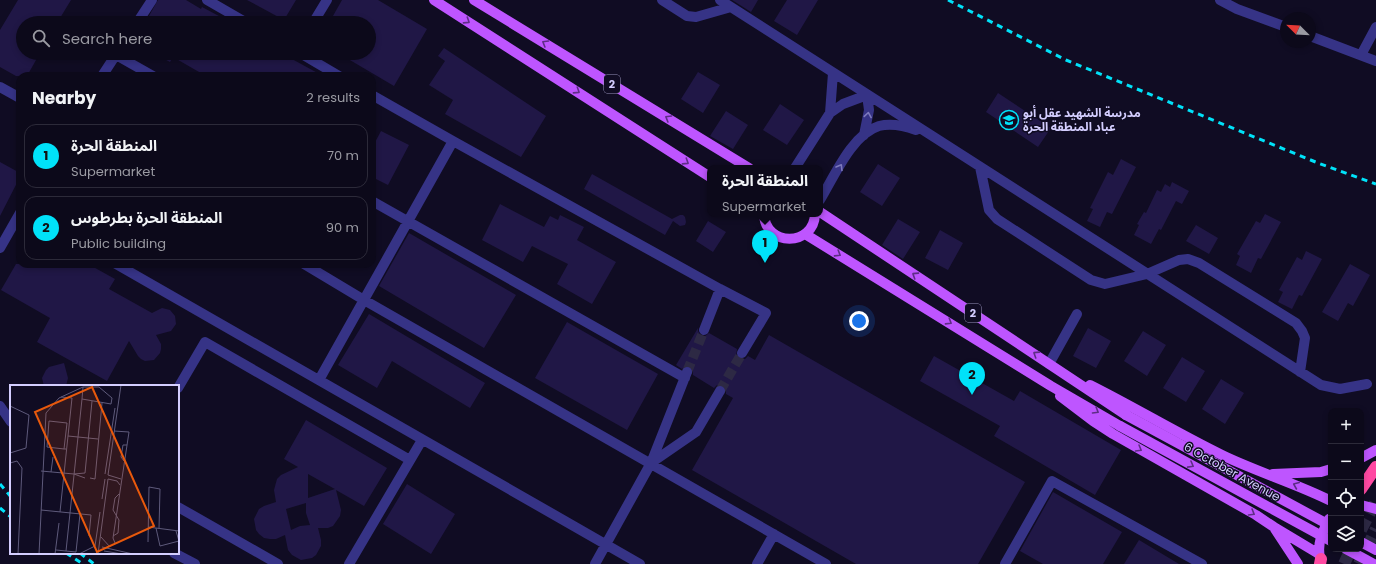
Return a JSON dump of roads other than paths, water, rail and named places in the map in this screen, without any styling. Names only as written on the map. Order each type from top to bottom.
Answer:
[{"type":"highway","points":[[1364,485],[1376,467]]},
{"type":"main road","points":[[434,0],[707,175]]},
{"type":"main road","name":"2","points":[[474,0],[744,165]]},
{"type":"main road","name":"2","points":[[823,214],[1060,372]]},
{"type":"main road","points":[[764,217],[767,226],[773,233],[780,238],[788,239],[797,238],[805,234],[811,227],[815,217]]},
{"type":"main road","points":[[805,234],[1051,386],[1062,398],[1113,434],[1256,515],[1321,560]]},
{"type":"main road","points":[[1060,372],[1133,407],[1222,455],[1328,500]]},
{"type":"main road","name":"6 October Avenue","points":[[1060,372],[1126,415],[1328,524]]},
{"type":"main road","name":"6 October Avenue","points":[[1051,386],[1120,426],[1328,539]]},
{"type":"main road","points":[[1364,456],[1376,450]]},
{"type":"main road","points":[[1270,474],[1321,472],[1328,470]]},
{"type":"main road","points":[[1364,506],[1376,509]]},
{"type":"main road","points":[[1321,560],[1320,535],[1328,521]]},
{"type":"main road","points":[[1274,527],[1298,564]]},
{"type":"main road","points":[[1364,544],[1376,550]]},
{"type":"main road","points":[[1352,552],[1374,564]]},
{"type":"street","points":[[142,16],[152,0]]},
{"type":"street","points":[[208,0],[235,16]]},
{"type":"street","points":[[317,16],[327,0]]},
{"type":"street","points":[[662,0],[687,16],[696,17],[731,7]]},
{"type":"street","points":[[720,0],[1321,386],[1340,390],[1367,384]]},
{"type":"street","points":[[1220,0],[1237,9],[1280,25]]},
{"type":"street","points":[[1361,55],[1376,27]]},
{"type":"street","points":[[1316,38],[1376,61]]},
{"type":"street","points":[[105,72],[113,60]]},
{"type":"street","points":[[127,60],[146,72]]},
{"type":"street","points":[[312,60],[333,72]]},
{"type":"street","points":[[830,113],[833,72]]},
{"type":"street","points":[[0,87],[16,96]]},
{"type":"street","points":[[797,165],[830,113],[843,104],[867,94]]},
{"type":"street","points":[[864,135],[869,110],[867,94]]},
{"type":"street","points":[[376,97],[452,141],[766,313],[742,353]]},
{"type":"street","points":[[823,195],[850,149],[864,135],[879,126],[894,125],[909,127],[928,134]]},
{"type":"street","points":[[319,380],[452,141]]},
{"type":"street","points":[[980,167],[989,210],[997,219],[1091,280],[1105,284],[1147,274],[1179,260],[1188,259],[1199,263],[1296,323],[1305,338],[1300,372]]},
{"type":"street","points":[[376,203],[686,375],[651,463],[596,564]]},
{"type":"street","points":[[0,248],[16,220]]},
{"type":"street","points":[[123,268],[640,564]]},
{"type":"street","points":[[311,268],[826,564]]},
{"type":"street","points":[[704,330],[720,289]]},
{"type":"street","points":[[1049,364],[1077,314]]},
{"type":"street","points":[[179,386],[205,342],[410,460]]},
{"type":"street","points":[[651,463],[696,432],[720,391]]},
{"type":"street","points":[[0,406],[10,421]]},
{"type":"street","points":[[349,564],[422,440]]},
{"type":"street","points":[[1005,564],[1052,481],[1202,564]]},
{"type":"street","points":[[179,508],[278,564]]},
{"type":"street","points":[[757,564],[774,534]]},
{"type":"street","points":[[176,554],[195,564]]},
{"type":"tunnel","points":[[687,372],[704,330]]},
{"type":"tunnel","points":[[720,391],[742,353]]},
{"type":"tunnel","points":[[1364,524],[1376,501]]},
{"type":"tunnel","points":[[1359,564],[1376,529]]},
{"type":"tunnel","points":[[1344,564],[1350,552]]},
{"type":"railway","points":[[948,0],[1066,60],[1318,163],[1376,184]]},
{"type":"railway","points":[[0,484],[10,496]]},
{"type":"railway","points":[[0,508],[10,516]]},
{"type":"railway","points":[[68,554],[83,564]]},
{"type":"railway","points":[[81,554],[94,564]]},
{"type":"place","name":"مدرسة الشهيد عقل أبو عباد المنطقة الحرة","points":[[1009,120]]},
{"type":"place","name":"المنطقة الحرة","points":[[765,263]]},
{"type":"place","name":"المنطقة الحرة بطرطوس","points":[[972,395]]}]
